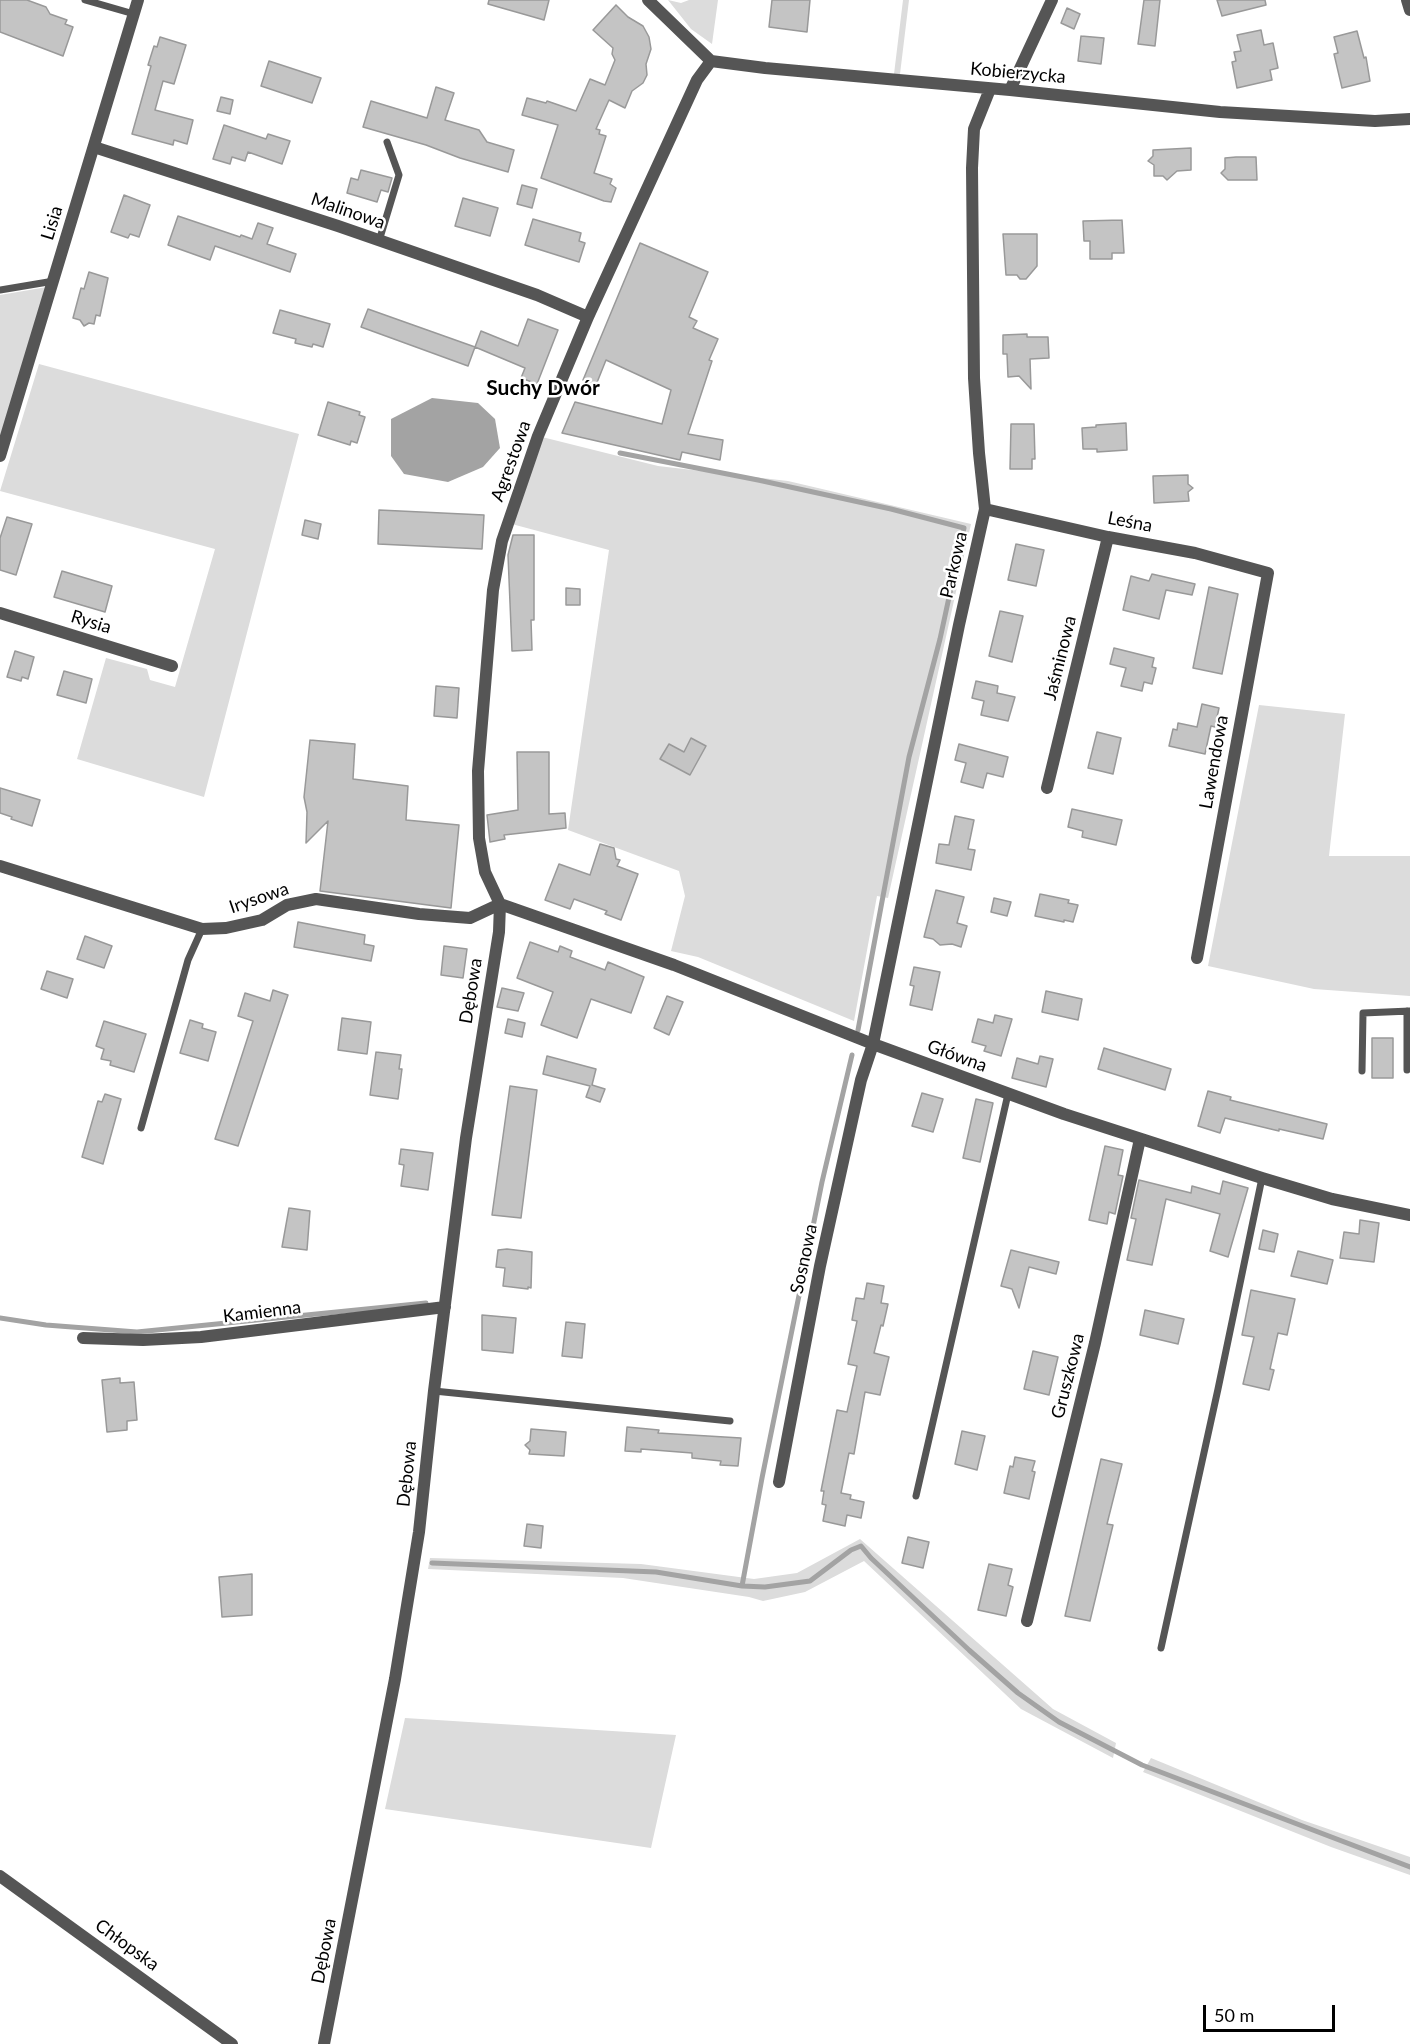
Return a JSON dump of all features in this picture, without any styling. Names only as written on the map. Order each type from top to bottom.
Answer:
[{"type":"street","name":"Lisia","points":[[0,456],[138,0]]},
{"type":"street","points":[[648,0],[711,61]]},
{"type":"street","points":[[1010,90],[1052,0]]},
{"type":"street","points":[[1407,0],[1410,10]]},
{"type":"street","name":"Kobierzycka","points":[[711,61],[1220,112],[1375,121],[1410,119]]},
{"type":"street","name":"Agrestowa","points":[[500,904],[485,872],[479,838],[478,771],[493,590],[502,541],[538,436],[588,317],[686,102],[697,80],[711,61]]},
{"type":"street","name":"Parkowa","points":[[873,1044],[985,509],[974,378],[972,168],[974,129],[990,89]]},
{"type":"street","name":"Malinowa","points":[[94,147],[214,184],[537,295],[588,317]]},
{"type":"street","name":"Leśna","points":[[985,509],[1195,554],[1268,573]]},
{"type":"street","name":"Jaśminowa","points":[[1047,788],[1108,537]]},
{"type":"street","name":"Lawendowa","points":[[1197,958],[1268,573]]},
{"type":"street","name":"Rysia","points":[[0,613],[172,666]]},
{"type":"street","name":"Irysowa","points":[[0,866],[202,929],[226,928],[262,920],[287,905],[316,899],[419,914],[470,918],[500,904]]},
{"type":"street","name":"Główna","points":[[500,904],[674,965],[873,1044],[1008,1094],[1262,1178],[1332,1198],[1410,1215]]},
{"type":"street","name":"Dębowa","points":[[324,2044],[394,1679],[419,1532],[434,1391],[466,1138],[499,932],[500,904]]},
{"type":"street","name":"Sosnowa","points":[[779,1482],[820,1266],[861,1080],[873,1044]]},
{"type":"street","name":"Gruszkowa","points":[[1027,1621],[1095,1343],[1140,1139]]},
{"type":"street","name":"Kamienna","points":[[84,1338],[143,1340],[201,1337],[445,1307]]},
{"type":"street","name":"Chłopska","points":[[0,1876],[232,2044]]},
{"type":"lane","points":[[85,0],[134,14]]},
{"type":"lane","points":[[379,241],[399,176],[387,142]]},
{"type":"lane","points":[[0,290],[54,281]]},
{"type":"lane","points":[[141,1128],[188,960],[202,929]]},
{"type":"lane","points":[[1362,1071],[1363,1013],[1409,1011],[1407,1070]]},
{"type":"lane","points":[[916,1496],[1008,1094]]},
{"type":"lane","points":[[1161,1648],[1262,1178]]},
{"type":"lane","points":[[434,1391],[730,1421]]},
{"type":"shaded area","points":[[668,0],[681,3],[689,0],[718,0],[712,44],[691,29]]},
{"type":"shaded area","points":[[903,0],[909,0],[900,74],[894,74]]},
{"type":"shaded area","points":[[47,287],[0,439],[0,295]]},
{"type":"shaded area","points":[[39,364],[299,434],[204,797],[77,759],[106,658],[147,669],[150,680],[175,687],[215,549],[0,491]]},
{"type":"shaded area","points":[[432,398],[478,403],[495,419],[500,448],[483,467],[448,482],[404,474],[391,456],[391,419]]},
{"type":"shaded area","points":[[538,436],[658,466],[788,481],[971,524],[888,898],[877,896],[854,1021],[698,957],[671,951],[685,896],[679,871],[568,830],[609,550],[508,523]]},
{"type":"shaded area","points":[[1259,705],[1345,714],[1329,856],[1410,856],[1410,996],[1314,989],[1208,966]]},
{"type":"shaded area","points":[[860,1539],[1053,1709],[1116,1743],[1113,1758],[1021,1709],[864,1561],[805,1592],[763,1601],[623,1578],[428,1569],[430,1558],[641,1564],[754,1579],[797,1573]]},
{"type":"shaded area","points":[[405,1718],[676,1735],[651,1848],[385,1809]]},
{"type":"shaded area","points":[[1151,1758],[1302,1820],[1410,1857],[1410,1875],[1331,1847],[1143,1772]]},
{"type":"building","points":[[0,0],[27,0],[46,7],[50,14],[67,20],[65,24],[73,27],[63,56],[0,32]]},
{"type":"building","points":[[489,0],[549,0],[544,20],[488,4]]},
{"type":"building","points":[[772,0],[810,0],[807,32],[769,27]]},
{"type":"building","points":[[1144,0],[1160,0],[1155,46],[1138,44]]},
{"type":"building","points":[[1217,0],[1265,0],[1266,5],[1222,16]]},
{"type":"building","points":[[616,5],[628,17],[643,26],[649,37],[651,49],[646,64],[647,75],[643,83],[632,91],[625,108],[609,100],[596,129],[600,130],[599,134],[606,136],[594,173],[612,179],[610,184],[616,188],[611,202],[541,178],[558,125],[522,115],[527,98],[546,103],[547,101],[576,111],[590,79],[605,85],[615,60],[612,54],[613,48],[593,30]]},
{"type":"building","points":[[1067,8],[1080,14],[1074,29],[1061,23]]},
{"type":"building","points":[[1261,30],[1264,45],[1273,43],[1278,68],[1270,70],[1272,80],[1237,88],[1232,62],[1236,61],[1234,52],[1241,51],[1237,35]]},
{"type":"building","points":[[1357,31],[1364,58],[1366,57],[1370,81],[1342,88],[1334,54],[1338,53],[1334,37]]},
{"type":"building","points":[[1081,36],[1104,38],[1101,64],[1078,61]]},
{"type":"building","points":[[160,37],[186,45],[174,84],[163,81],[155,110],[193,120],[187,144],[174,140],[173,145],[132,134],[151,66],[148,65],[154,46],[157,47]]},
{"type":"building","points":[[269,61],[321,78],[312,103],[261,86]]},
{"type":"building","points":[[436,87],[454,93],[445,120],[479,130],[487,142],[514,150],[508,172],[363,127],[371,101],[427,118]]},
{"type":"building","points":[[221,97],[233,100],[230,114],[217,111]]},
{"type":"building","points":[[224,125],[266,139],[268,134],[290,141],[282,164],[248,152],[245,161],[232,157],[230,164],[213,159]]},
{"type":"building","points":[[1191,148],[1191,170],[1177,171],[1167,180],[1163,176],[1154,176],[1154,165],[1148,161],[1153,156],[1153,150]]},
{"type":"building","points":[[1256,157],[1257,180],[1228,180],[1221,173],[1225,169],[1225,158]]},
{"type":"building","points":[[361,170],[392,178],[388,192],[381,190],[377,202],[347,193],[351,178],[358,180]]},
{"type":"building","points":[[522,185],[537,189],[532,208],[517,204]]},
{"type":"building","points":[[124,195],[150,205],[139,237],[130,234],[128,238],[111,232]]},
{"type":"building","points":[[463,198],[498,208],[490,236],[455,226]]},
{"type":"building","points":[[178,216],[252,239],[258,223],[273,228],[267,244],[296,254],[290,272],[215,246],[210,260],[168,245]]},
{"type":"building","points":[[533,219],[581,233],[579,241],[585,243],[579,262],[525,245]]},
{"type":"building","points":[[1122,220],[1124,253],[1112,253],[1112,259],[1090,259],[1090,241],[1084,241],[1083,221]]},
{"type":"building","points":[[1003,234],[1037,234],[1037,266],[1026,279],[1020,279],[1017,275],[1006,275]]},
{"type":"building","points":[[640,243],[708,272],[689,317],[697,321],[693,328],[718,339],[709,360],[712,361],[688,434],[723,440],[720,460],[682,452],[680,460],[562,433],[575,402],[662,424],[671,390],[606,360],[596,385],[583,380]]},
{"type":"building","points":[[89,272],[108,278],[100,316],[96,315],[94,324],[89,323],[84,326],[80,320],[73,318],[81,288],[84,289]]},
{"type":"building","points":[[368,309],[475,347],[468,366],[361,327]]},
{"type":"building","points":[[280,310],[330,324],[323,347],[295,343],[296,339],[273,333]]},
{"type":"building","points":[[528,319],[558,330],[537,384],[521,378],[525,368],[475,347],[481,331],[518,346]]},
{"type":"building","points":[[1027,334],[1027,337],[1048,337],[1049,358],[1030,359],[1031,389],[1019,376],[1008,377],[1007,354],[1003,354],[1003,335]]},
{"type":"building","points":[[328,402],[360,412],[359,415],[365,417],[357,443],[351,441],[350,445],[318,435]]},
{"type":"building","points":[[1126,423],[1127,450],[1097,452],[1097,449],[1083,449],[1082,428]]},
{"type":"building","points":[[1011,424],[1034,424],[1035,459],[1032,459],[1032,469],[1010,469]]},
{"type":"building","points":[[1188,475],[1188,484],[1193,488],[1188,492],[1189,501],[1154,503],[1153,476]]},
{"type":"building","points":[[379,510],[484,515],[482,549],[378,544]]},
{"type":"building","points":[[7,517],[32,524],[16,575],[0,570],[0,538]]},
{"type":"building","points":[[305,520],[321,524],[318,539],[302,535]]},
{"type":"building","points":[[513,535],[534,535],[532,650],[512,651],[508,555]]},
{"type":"building","points":[[1016,544],[1044,550],[1036,586],[1008,580]]},
{"type":"building","points":[[62,571],[112,586],[105,612],[54,597]]},
{"type":"building","points":[[1152,574],[1195,584],[1192,595],[1166,590],[1159,619],[1123,610],[1131,576],[1149,581]]},
{"type":"building","points":[[1209,587],[1238,594],[1222,674],[1193,668]]},
{"type":"building","points":[[566,588],[580,589],[580,605],[566,605]]},
{"type":"building","points":[[1000,611],[1023,616],[1012,662],[989,656]]},
{"type":"building","points":[[1114,648],[1154,658],[1152,667],[1156,668],[1152,684],[1144,682],[1142,691],[1121,686],[1126,668],[1110,664]]},
{"type":"building","points":[[15,651],[34,657],[28,679],[22,677],[21,681],[7,677]]},
{"type":"building","points":[[64,671],[92,679],[86,703],[57,695]]},
{"type":"building","points":[[976,681],[998,686],[997,693],[1015,697],[1008,721],[981,715],[984,701],[972,698]]},
{"type":"building","points":[[436,686],[459,688],[457,718],[434,716]]},
{"type":"building","points":[[1202,704],[1219,708],[1215,727],[1211,726],[1205,754],[1169,746],[1173,729],[1177,730],[1178,723],[1197,727]]},
{"type":"building","points":[[1097,732],[1121,738],[1113,774],[1088,768]]},
{"type":"building","points":[[691,738],[706,746],[690,775],[660,759],[669,744],[684,752]]},
{"type":"building","points":[[310,740],[355,744],[353,779],[408,786],[406,820],[459,825],[451,908],[320,891],[328,821],[306,843],[307,812],[304,797]]},
{"type":"building","points":[[959,744],[1008,757],[1003,777],[987,773],[983,788],[961,782],[966,763],[955,760]]},
{"type":"building","points":[[517,752],[549,752],[549,814],[565,813],[566,828],[504,835],[505,839],[490,842],[487,815],[518,810]]},
{"type":"building","points":[[0,788],[40,800],[32,826],[0,813]]},
{"type":"building","points":[[1072,809],[1122,820],[1116,845],[1082,837],[1083,831],[1068,827]]},
{"type":"building","points":[[955,816],[974,820],[968,849],[975,850],[971,870],[936,863],[939,844],[949,845]]},
{"type":"building","points":[[600,844],[614,848],[616,859],[620,860],[617,866],[638,874],[621,920],[605,914],[607,911],[574,899],[570,909],[545,900],[559,864],[590,875]]},
{"type":"building","points":[[936,890],[964,897],[957,923],[967,926],[961,947],[952,944],[940,945],[933,939],[924,937]]},
{"type":"building","points":[[1040,894],[1069,900],[1068,903],[1078,905],[1073,922],[1035,916]]},
{"type":"building","points":[[994,898],[1011,902],[1007,916],[991,912]]},
{"type":"building","points":[[298,922],[365,935],[364,944],[374,946],[371,961],[294,947]]},
{"type":"building","points":[[85,936],[112,946],[104,968],[77,959]]},
{"type":"building","points":[[530,942],[558,952],[560,946],[572,951],[570,957],[605,970],[608,962],[644,977],[631,1013],[591,999],[577,1038],[541,1025],[553,992],[517,978]]},
{"type":"building","points":[[444,946],[467,949],[463,978],[441,975]]},
{"type":"building","points":[[914,967],[940,972],[932,1010],[910,1005],[914,986],[910,985]]},
{"type":"building","points":[[47,971],[73,979],[67,998],[41,989]]},
{"type":"building","points":[[502,988],[524,993],[518,1011],[497,1007]]},
{"type":"building","points":[[273,990],[288,995],[238,1146],[215,1139],[253,1021],[238,1016],[245,993],[270,1001]]},
{"type":"building","points":[[1046,991],[1082,999],[1078,1020],[1042,1012]]},
{"type":"building","points":[[667,996],[683,1002],[669,1035],[654,1028]]},
{"type":"building","points":[[995,1015],[1012,1019],[1001,1056],[984,1051],[986,1046],[972,1042],[978,1019],[993,1023]]},
{"type":"building","points":[[342,1018],[371,1022],[367,1054],[338,1050]]},
{"type":"building","points":[[508,1019],[525,1023],[522,1037],[505,1033]]},
{"type":"building","points":[[190,1020],[203,1024],[202,1028],[216,1032],[208,1061],[180,1053]]},
{"type":"building","points":[[104,1021],[146,1034],[134,1072],[110,1065],[111,1061],[101,1059],[104,1049],[96,1046]]},
{"type":"building","points":[[1372,1038],[1393,1038],[1393,1078],[1372,1078]]},
{"type":"building","points":[[1104,1048],[1171,1069],[1165,1090],[1098,1069]]},
{"type":"building","points":[[376,1052],[401,1055],[399,1069],[402,1069],[398,1099],[370,1095]]},
{"type":"building","points":[[547,1056],[596,1069],[592,1085],[605,1089],[600,1102],[586,1097],[590,1086],[543,1074]]},
{"type":"building","points":[[1040,1056],[1053,1059],[1046,1087],[1012,1078],[1017,1058],[1038,1064]]},
{"type":"building","points":[[510,1086],[537,1090],[521,1218],[492,1215]]},
{"type":"building","points":[[1208,1091],[1231,1097],[1230,1100],[1327,1124],[1323,1139],[1225,1118],[1220,1133],[1198,1126]]},
{"type":"building","points":[[922,1093],[943,1099],[933,1132],[912,1126]]},
{"type":"building","points":[[105,1094],[121,1099],[103,1164],[82,1157],[98,1101],[102,1102]]},
{"type":"building","points":[[976,1099],[993,1103],[980,1162],[963,1158]]},
{"type":"building","points":[[1105,1146],[1123,1150],[1118,1175],[1123,1176],[1115,1214],[1109,1212],[1107,1224],[1089,1220]]},
{"type":"building","points":[[401,1149],[433,1153],[428,1190],[401,1186],[404,1165],[399,1164]]},
{"type":"building","points":[[1139,1180],[1191,1193],[1192,1186],[1220,1194],[1223,1181],[1248,1188],[1228,1257],[1210,1251],[1220,1214],[1166,1199],[1152,1265],[1127,1260],[1136,1219],[1131,1218]]},
{"type":"building","points":[[289,1208],[310,1211],[307,1250],[282,1247]]},
{"type":"building","points":[[1360,1220],[1379,1223],[1374,1262],[1340,1258],[1344,1232],[1359,1234]]},
{"type":"building","points":[[1263,1230],[1278,1234],[1274,1252],[1259,1249]]},
{"type":"building","points":[[498,1250],[532,1252],[531,1288],[503,1286],[505,1268],[496,1267]]},
{"type":"building","points":[[1011,1250],[1059,1262],[1056,1274],[1029,1267],[1019,1308],[1012,1289],[1001,1286]]},
{"type":"building","points":[[1298,1251],[1333,1260],[1327,1284],[1291,1276]]},
{"type":"building","points":[[867,1283],[884,1286],[881,1303],[888,1304],[874,1353],[889,1357],[880,1395],[865,1392],[854,1454],[849,1453],[841,1493],[851,1495],[850,1499],[864,1502],[861,1518],[847,1515],[845,1526],[823,1521],[826,1505],[822,1504],[824,1491],[821,1491],[837,1410],[847,1412],[857,1366],[848,1364],[857,1321],[852,1320],[856,1298],[864,1299]]},
{"type":"building","points":[[1251,1290],[1295,1299],[1287,1335],[1278,1333],[1270,1369],[1274,1370],[1269,1390],[1243,1384],[1254,1337],[1242,1335]]},
{"type":"building","points":[[1145,1310],[1184,1319],[1178,1344],[1140,1335]]},
{"type":"building","points":[[482,1315],[516,1318],[513,1353],[482,1350]]},
{"type":"building","points":[[566,1322],[585,1324],[582,1358],[562,1356]]},
{"type":"building","points":[[1033,1351],[1058,1357],[1049,1395],[1024,1389]]},
{"type":"building","points":[[120,1378],[120,1383],[134,1382],[137,1420],[127,1421],[127,1430],[107,1432],[102,1380]]},
{"type":"building","points":[[627,1427],[659,1430],[658,1433],[741,1438],[738,1466],[720,1465],[721,1461],[692,1458],[692,1453],[641,1449],[641,1452],[625,1451]]},
{"type":"building","points":[[531,1429],[566,1432],[564,1456],[529,1454],[530,1450],[525,1445],[530,1441]]},
{"type":"building","points":[[962,1431],[985,1436],[977,1470],[955,1464]]},
{"type":"building","points":[[1015,1457],[1035,1461],[1029,1499],[1004,1493],[1010,1466],[1013,1467]]},
{"type":"building","points":[[1101,1459],[1122,1464],[1107,1524],[1113,1525],[1090,1621],[1065,1616]]},
{"type":"building","points":[[527,1524],[543,1526],[541,1548],[524,1546]]},
{"type":"building","points":[[908,1537],[929,1542],[923,1568],[902,1563]]},
{"type":"building","points":[[989,1564],[1012,1569],[1008,1585],[1013,1587],[1006,1616],[978,1610]]},
{"type":"building","points":[[252,1574],[252,1615],[222,1617],[219,1577]]},
{"type":"waterway","points":[[620,453],[758,480],[891,509],[964,528],[940,639],[909,757],[858,1030]]},
{"type":"waterway","points":[[742,1586],[822,1182],[852,1055]]},
{"type":"waterway","points":[[0,1318],[46,1325],[137,1332],[426,1303]]},
{"type":"waterway","points":[[432,1563],[656,1572],[742,1586],[765,1587],[810,1581],[851,1550],[861,1546],[969,1650],[1018,1693],[1059,1722],[1142,1765],[1410,1867]]},
{"type":"district","name":"Suchy Dwór","points":[[543,388]]}]
